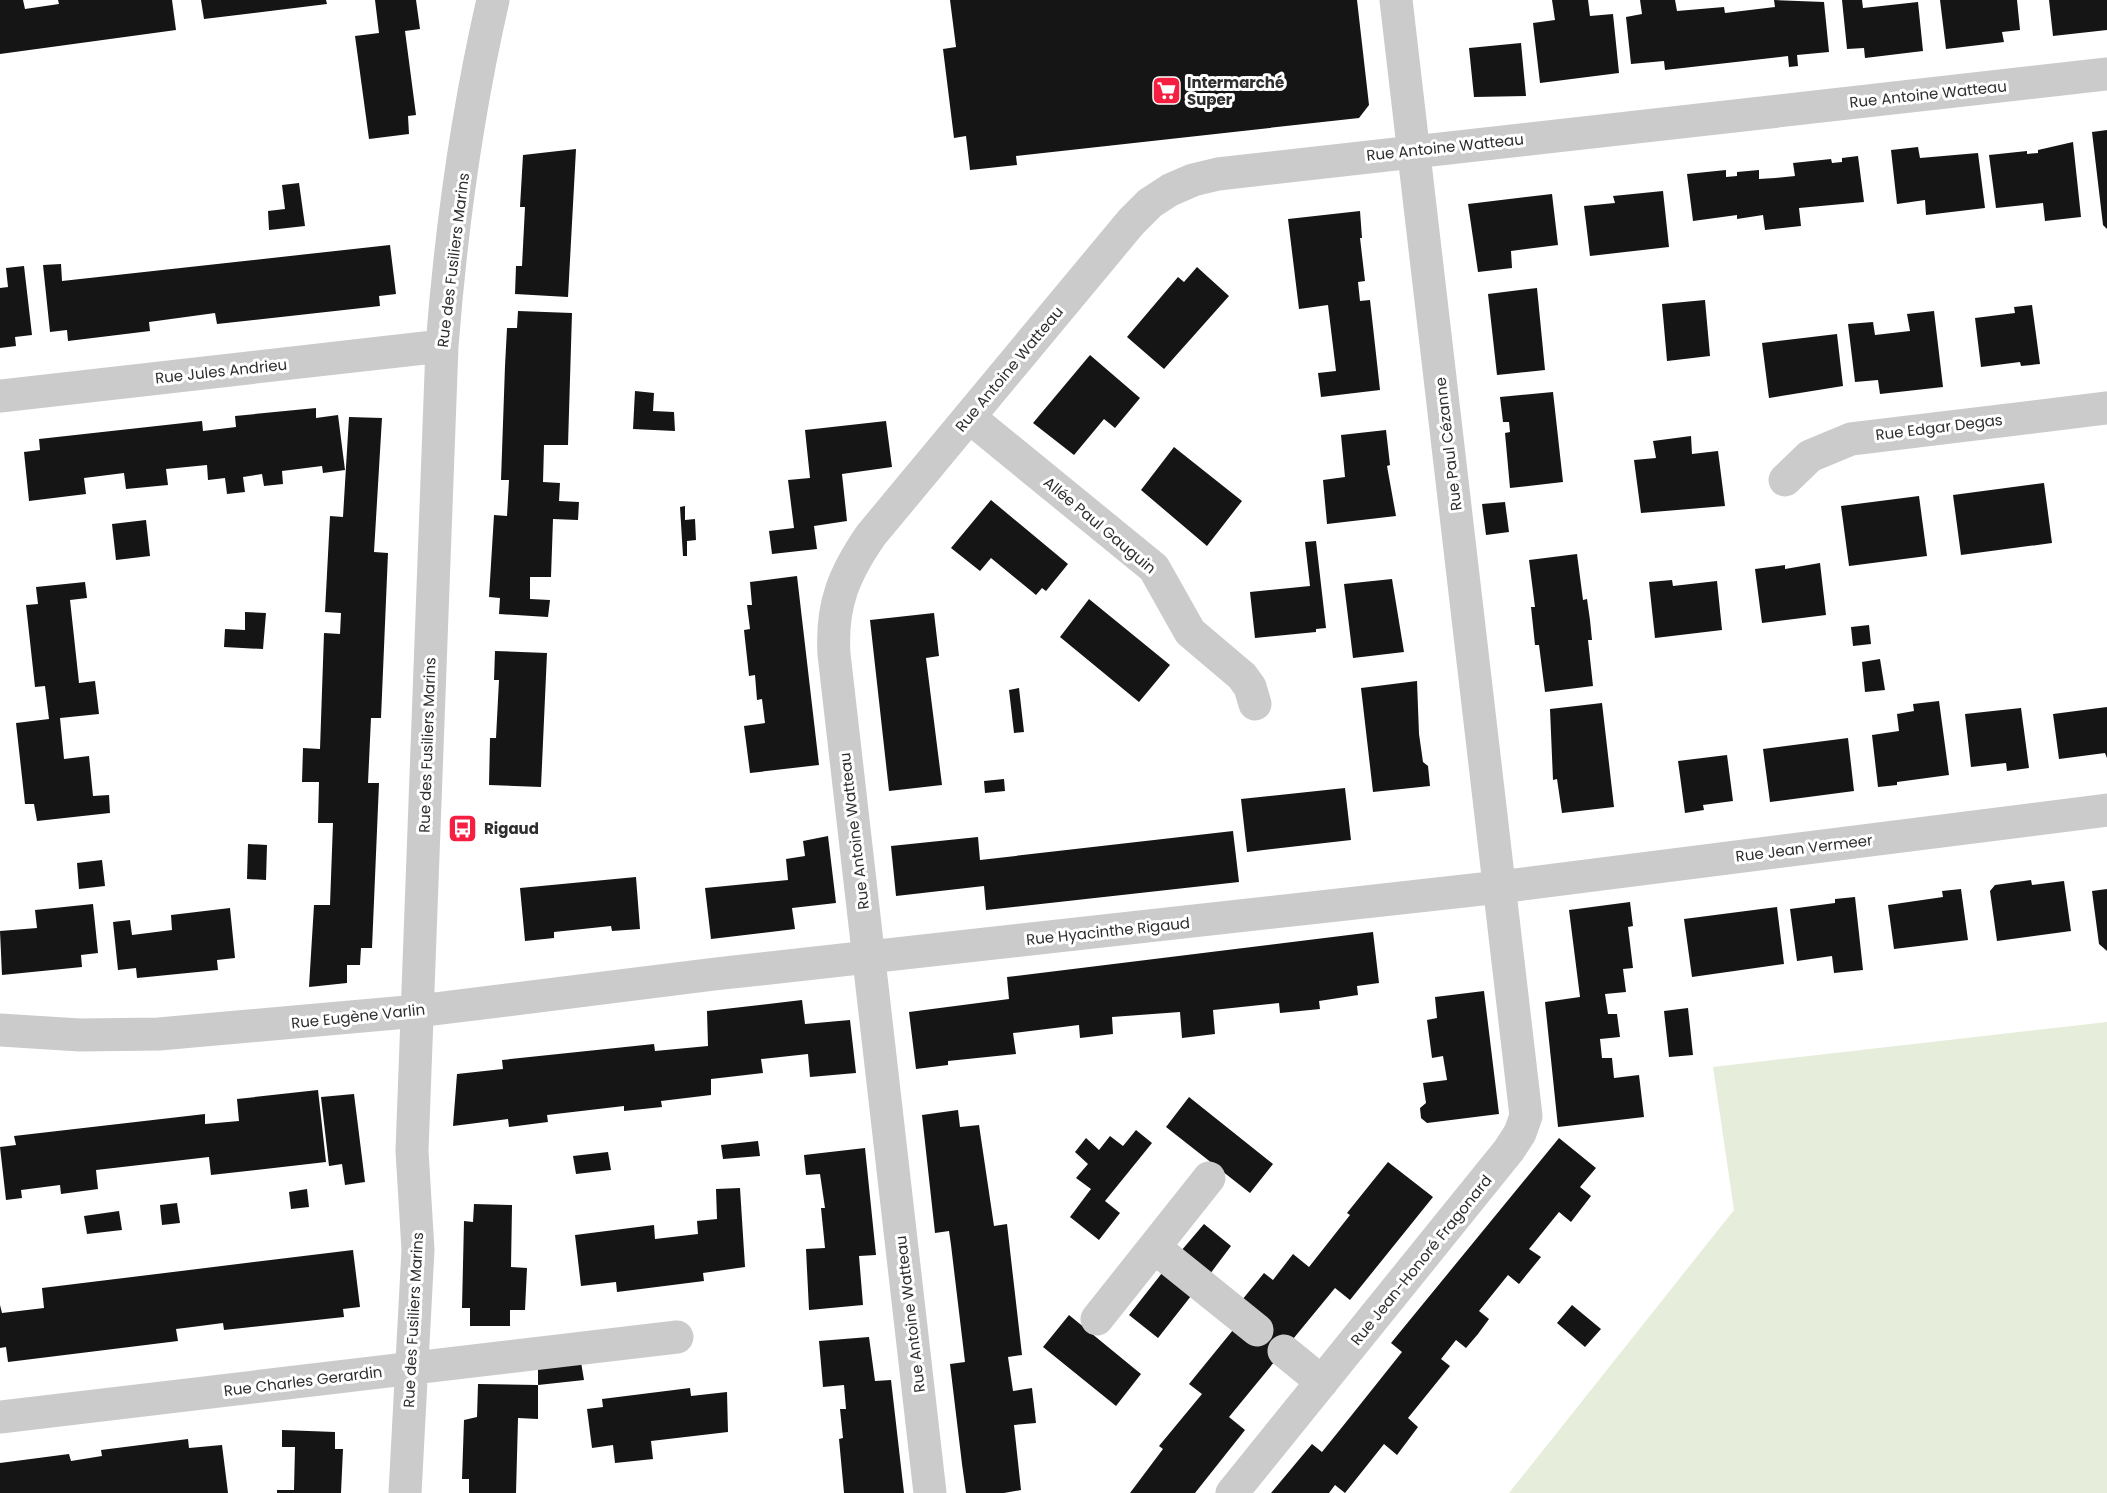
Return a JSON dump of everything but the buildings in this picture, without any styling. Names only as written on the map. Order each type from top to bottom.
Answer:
[{"type":"street","name":"Rue des Fusiliers Marins","points":[[405,1493],[418,1250],[412,1151],[442,346],[451,251],[473,99],[493,0]]},
{"type":"street","name":"Rue Paul Cézanne","points":[[1396,0],[1513,996]]},
{"type":"street","name":"Rue Antoine Watteau","points":[[930,1493],[834,654],[836,609],[850,565],[871,535],[1131,222],[1150,203],[1170,190],[1193,180],[1218,174],[1414,150],[2107,74]]},
{"type":"street","name":"Rue Jules Andrieu","points":[[0,396],[442,346]]},
{"type":"street","name":"Rue Edgar Degas","points":[[1785,480],[1810,456],[1851,439],[2107,408]]},
{"type":"street","name":"Allée Paul Gauguin","points":[[969,417],[1154,568],[1190,632],[1242,676],[1250,687],[1255,704]]},
{"type":"street","name":"Rue Jean Vermeer","points":[[1500,887],[2107,810]]},
{"type":"street","name":"Rue Hyacinthe Rigaud","points":[[715,974],[1500,887]]},
{"type":"street","name":"Rue Eugène Varlin","points":[[0,1030],[80,1035],[159,1034],[418,1011],[715,974]]},
{"type":"street","name":"Rue Jean-Honoré Fragonard","points":[[1233,1493],[1509,1150],[1520,1133],[1526,1116],[1526,1096],[1513,996]]},
{"type":"street","points":[[1097,1319],[1209,1178]]},
{"type":"street","points":[[1154,1248],[1257,1330]]},
{"type":"street","name":"Rue Charles Gerardin","points":[[0,1417],[677,1337]]},
{"type":"street","points":[[1284,1351],[1322,1382]]},
{"type":"green space","points":[[2107,1022],[2107,1493],[1509,1493],[1734,1210],[1713,1067]]},
{"type":"place","name":"Intermarché Super","points":[[1166,91]]},
{"type":"place","name":"Rigaud","points":[[463,828]]}]
